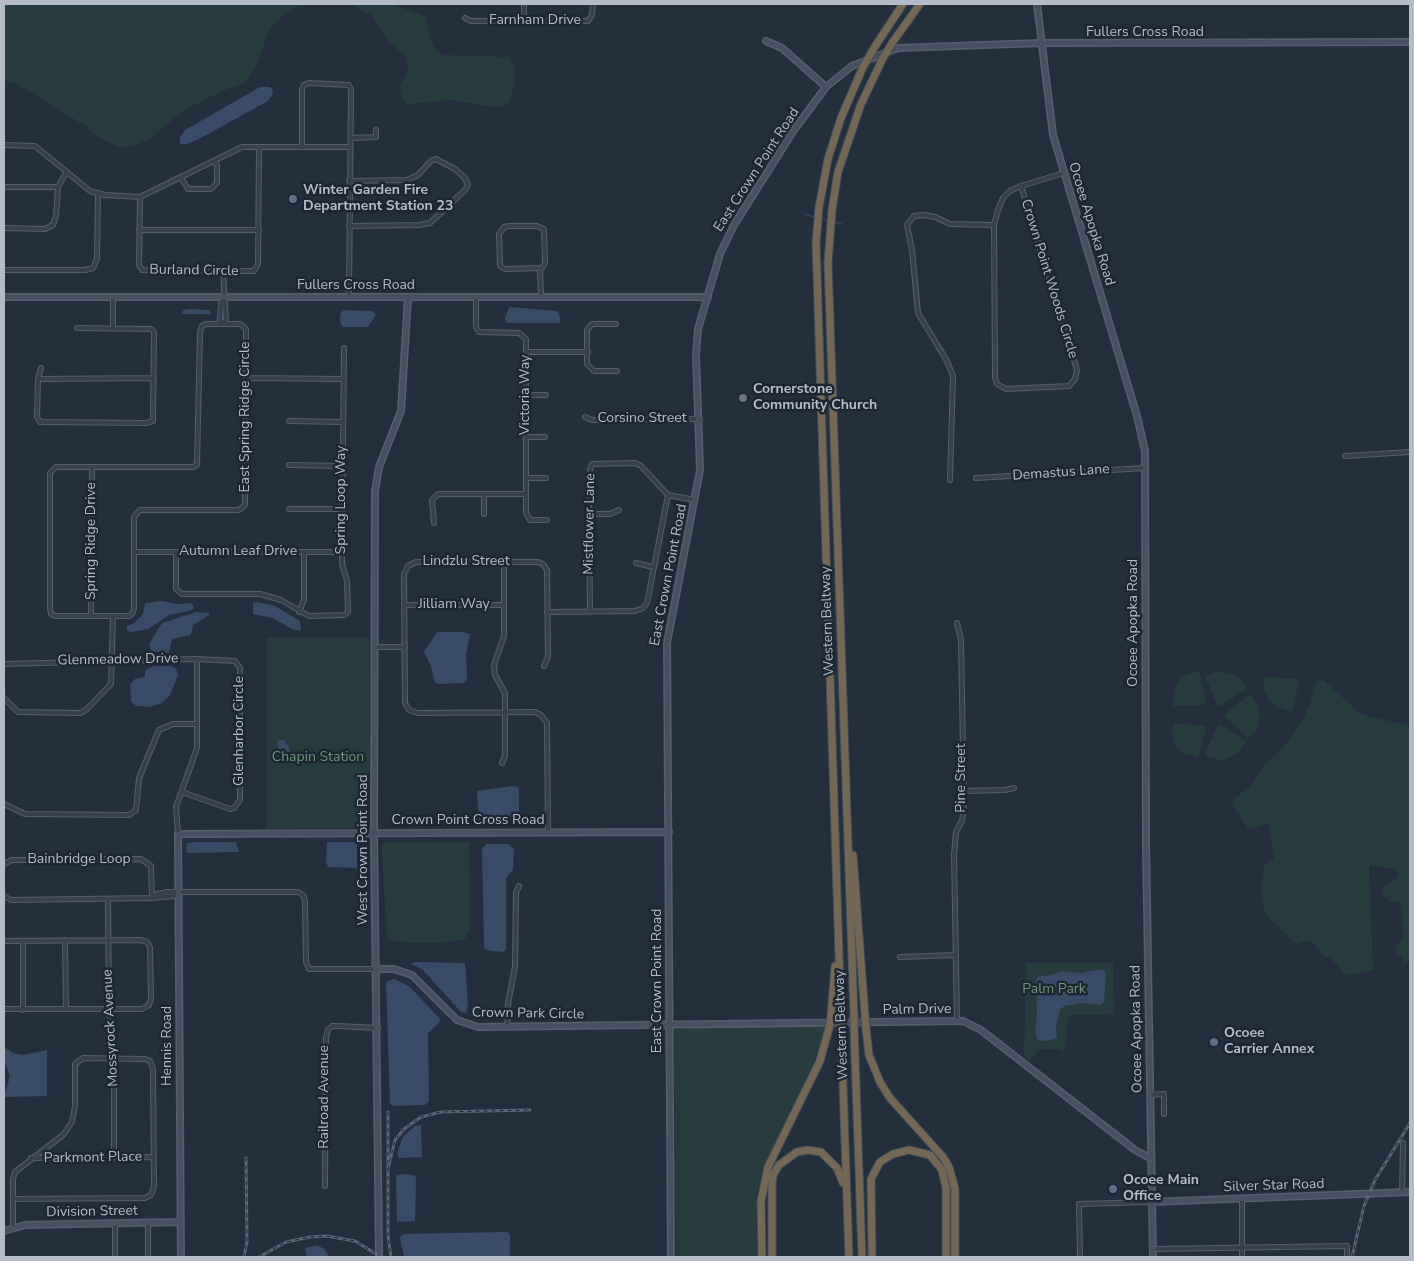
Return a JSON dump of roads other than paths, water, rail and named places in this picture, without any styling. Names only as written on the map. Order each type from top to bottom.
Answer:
[{"type":"highway","name":"Western Beltway","points":[[849,1257],[816,291],[817,226],[819,207],[836,134],[863,67],[903,4]]},
{"type":"highway","name":"Western Beltway","points":[[862,1257],[829,296],[830,229],[838,172],[851,128],[881,56],[920,4]]},
{"type":"highway","points":[[845,750],[869,1054],[880,1082],[890,1098],[943,1157],[949,1167],[955,1189],[955,1257]]},
{"type":"highway","points":[[762,1257],[761,1201],[768,1166],[820,1061],[829,1028],[834,993],[837,893]]},
{"type":"highway","points":[[772,1257],[773,1175],[786,1158],[807,1150],[821,1152],[837,1168],[842,1180],[846,1201]]},
{"type":"highway","points":[[872,1257],[871,1179],[880,1162],[893,1154],[909,1150],[930,1155],[942,1170],[946,1188],[946,1257]]},
{"type":"street","points":[[524,4],[524,21]]},
{"type":"street","name":"Farnham Drive","points":[[465,18],[471,22],[588,21],[592,15],[592,4]]},
{"type":"street","name":"Ocoee Apopka Road","points":[[1037,4],[1049,118],[1142,432],[1145,468],[1146,828],[1152,1257]]},
{"type":"street","points":[[766,41],[782,48],[826,87]]},
{"type":"street","name":"Fullers Cross Road","points":[[881,56],[898,48],[1041,43],[1410,42]]},
{"type":"street","name":"East Crown Point Road","points":[[671,1257],[666,643],[700,470],[700,419],[696,342],[698,329],[720,254],[734,225],[794,130],[826,87],[852,66],[881,56]]},
{"type":"street","points":[[302,147],[302,88],[309,83],[349,85],[352,90],[349,181],[349,298]]},
{"type":"street","points":[[351,138],[376,137],[376,130]]},
{"type":"street","points":[[4,145],[35,146],[84,188],[98,194],[140,197],[242,147],[351,147]]},
{"type":"street","name":"Burland Circle","points":[[140,197],[139,265],[142,270],[249,271],[256,269],[258,264],[259,230],[259,147]]},
{"type":"street","points":[[349,181],[407,180],[418,175],[436,159],[455,169],[465,178],[468,185],[430,223],[419,225],[349,226]]},
{"type":"street","points":[[181,178],[188,189],[211,189],[217,183],[217,165],[214,161]]},
{"type":"street","points":[[4,228],[45,229],[54,225],[58,187],[66,173]]},
{"type":"street","name":"Crown Point Woods Circle","points":[[1021,186],[1077,370],[1073,382],[1069,386],[1006,389],[996,384],[994,225],[1003,198],[1010,191],[1021,186],[1064,173]]},
{"type":"street","points":[[4,187],[58,187]]},
{"type":"street","points":[[4,270],[85,270],[93,268],[97,259],[98,194]]},
{"type":"street","points":[[950,480],[953,376],[947,361],[918,313],[912,250],[907,225],[909,218],[924,215],[935,217],[950,224],[994,225]]},
{"type":"street","points":[[540,269],[502,268],[499,261],[500,230],[508,226],[537,226],[544,229],[545,263],[540,269],[540,297]]},
{"type":"street","points":[[139,230],[259,230]]},
{"type":"street","points":[[223,271],[223,298],[220,304],[220,320],[223,324]]},
{"type":"street","name":"Fullers Cross Road","points":[[4,297],[708,297]]},
{"type":"street","points":[[113,297],[113,327]]},
{"type":"street","name":"West Crown Point Road","points":[[379,1257],[378,1028],[374,832],[376,479],[378,467],[401,411],[408,297]]},
{"type":"street","name":"Victoria Way","points":[[476,297],[476,327],[479,332],[524,335],[526,352],[526,494],[528,518],[530,520],[547,520]]},
{"type":"street","points":[[4,698],[18,712],[81,713],[88,709],[111,684],[113,616],[55,616],[50,609],[50,472],[56,468],[193,467],[198,465],[200,332],[202,326],[206,324],[223,324]]},
{"type":"street","name":"East Spring Ridge Circle","points":[[113,616],[129,616],[134,610],[134,516],[140,510],[239,510],[246,505],[246,330],[240,324],[223,324]]},
{"type":"street","points":[[616,324],[590,326],[587,330],[587,364],[590,369],[617,370]]},
{"type":"street","points":[[41,368],[38,379],[37,418],[40,422],[150,423],[154,417],[154,332],[147,327],[77,328]]},
{"type":"street","name":"Spring Loop Way","points":[[176,552],[178,592],[182,594],[271,596],[299,612],[313,617],[345,615],[348,612],[347,581],[342,563],[344,348]]},
{"type":"street","points":[[526,352],[588,352]]},
{"type":"street","points":[[38,379],[154,378]]},
{"type":"street","points":[[246,378],[343,379]]},
{"type":"street","points":[[526,395],[546,395]]},
{"type":"street","name":"Corsino Street","points":[[585,417],[592,420],[700,419]]},
{"type":"street","points":[[289,422],[343,422]]},
{"type":"street","points":[[526,437],[544,437]]},
{"type":"street","points":[[1345,456],[1410,452]]},
{"type":"street","name":"Mistflower Lane","points":[[590,611],[589,514],[590,469],[592,464],[635,463],[641,466],[668,495]]},
{"type":"street","points":[[289,465],[342,466]]},
{"type":"street","name":"Spring Ridge Drive","points":[[91,616],[92,467]]},
{"type":"street","name":"Demastus Lane","points":[[976,478],[1145,468]]},
{"type":"street","points":[[526,478],[546,478]]},
{"type":"street","points":[[434,523],[432,516],[434,496],[438,494],[526,494]]},
{"type":"street","points":[[484,494],[484,514]]},
{"type":"street","points":[[547,612],[635,611],[643,608],[647,602],[668,495],[695,500]]},
{"type":"street","points":[[289,509],[342,509]]},
{"type":"street","points":[[589,514],[610,514],[618,510]]},
{"type":"street","name":"Autumn Leaf Drive","points":[[134,552],[342,552]]},
{"type":"street","points":[[299,612],[304,600],[304,552]]},
{"type":"street","name":"Lindzlu Street","points":[[505,712],[418,713],[409,710],[405,703],[404,574],[408,566],[416,562],[538,562],[543,564],[547,570],[548,657],[544,666]]},
{"type":"street","points":[[502,763],[505,756],[504,693],[495,675],[494,665],[497,653],[504,642],[504,562]]},
{"type":"street","points":[[636,563],[653,567]]},
{"type":"street","name":"Jilliam Way","points":[[405,605],[504,604]]},
{"type":"street","name":"Pine Street","points":[[957,623],[961,640],[963,791],[962,821],[956,832],[954,844],[957,1021]]},
{"type":"street","points":[[375,647],[405,647]]},
{"type":"street","points":[[178,834],[176,806],[196,755],[197,659]]},
{"type":"street","name":"Glenmeadow Drive","points":[[4,664],[197,659],[232,660]]},
{"type":"street","name":"Glenharbor Circle","points":[[182,792],[230,808],[234,808],[240,800],[240,668],[232,660]]},
{"type":"street","points":[[505,712],[535,712],[541,715],[548,723],[548,833]]},
{"type":"street","points":[[4,804],[26,814],[129,815],[136,810],[139,778],[159,730],[173,724],[197,724]]},
{"type":"street","points":[[963,791],[1014,788]]},
{"type":"street","name":"Crown Point Cross Road","points":[[178,834],[669,832]]},
{"type":"street","name":"Hennis Road","points":[[178,834],[181,1257]]},
{"type":"street","name":"Bainbridge Loop","points":[[4,864],[12,860],[141,859],[150,863],[152,868],[152,898]]},
{"type":"street","points":[[507,1027],[508,1004],[515,966],[516,892],[519,886]]},
{"type":"street","name":"Crown Park Circle","points":[[178,894],[298,892],[303,895],[305,901],[306,962],[309,969],[394,969],[412,975],[457,1020],[467,1025],[507,1027],[669,1025]]},
{"type":"street","points":[[4,896],[10,900],[108,899],[152,898],[162,893],[178,894]]},
{"type":"street","name":"Mossyrock Avenue","points":[[108,899],[109,1009],[114,1058],[114,1157]]},
{"type":"street","points":[[23,940],[23,1010]]},
{"type":"street","points":[[65,940],[66,1009]]},
{"type":"street","points":[[4,941],[108,940],[147,942],[150,947],[151,999],[150,1005],[142,1009],[4,1009]]},
{"type":"street","points":[[900,957],[956,955]]},
{"type":"street","name":"Palm Drive","points":[[669,1025],[957,1021],[969,1023],[982,1030],[1135,1150],[1150,1158]]},
{"type":"street","name":"Railroad Avenue","points":[[325,1186],[326,1037],[328,1030],[332,1026],[378,1028]]},
{"type":"street","points":[[13,1199],[148,1197],[154,1187],[153,1065],[145,1059],[114,1058],[83,1058],[75,1064],[75,1106],[72,1122],[63,1135],[15,1172],[13,1199],[13,1228]]},
{"type":"street","points":[[1150,1095],[1164,1094],[1164,1114]]},
{"type":"street","points":[[1402,1192],[1403,1143]]},
{"type":"street","name":"Parkmont Place","points":[[31,1158],[154,1157]]},
{"type":"street","name":"Silver Star Road","points":[[1080,1257],[1079,1204],[1410,1192]]},
{"type":"street","points":[[1242,1199],[1242,1257]]},
{"type":"street","name":"Division Street","points":[[4,1231],[25,1225],[181,1222]]},
{"type":"street","points":[[115,1223],[115,1257]]},
{"type":"street","points":[[148,1223],[148,1257]]},
{"type":"street","points":[[1152,1249],[1347,1246],[1347,1257]]},
{"type":"water","points":[[260,87],[270,87],[272,89],[273,94],[268,101],[197,140],[187,144],[180,144],[180,138],[185,130]]},
{"type":"water","points":[[509,307],[557,311],[560,323],[507,323],[505,319]]},
{"type":"water","points":[[183,310],[209,310],[212,314],[182,314]]},
{"type":"water","points":[[344,310],[372,311],[376,314],[368,327],[344,327],[341,325],[340,318],[341,312]]},
{"type":"water","points":[[161,601],[177,604],[191,603],[194,607],[192,610],[169,615],[148,629],[131,632],[127,630],[127,626],[133,624],[143,614],[145,603]]},
{"type":"water","points":[[253,603],[273,605],[300,621],[301,631],[292,629],[273,618],[253,614]]},
{"type":"water","points":[[197,612],[209,613],[209,615],[193,625],[191,635],[172,639],[169,653],[151,651],[149,644],[162,623]]},
{"type":"water","points":[[437,632],[463,632],[470,634],[466,655],[467,680],[463,683],[438,684],[435,682],[431,666],[424,652]]},
{"type":"water","points":[[154,666],[171,666],[176,669],[178,675],[170,695],[162,703],[149,707],[136,706],[131,701],[130,685],[135,679],[145,677],[145,670]]},
{"type":"water","points":[[279,740],[284,740],[289,747],[289,762],[280,756],[277,744]]},
{"type":"water","points":[[512,786],[518,787],[519,790],[519,819],[479,820],[477,791]]},
{"type":"water","points":[[192,842],[236,842],[239,852],[187,853],[186,844]]},
{"type":"water","points":[[327,842],[357,842],[357,868],[328,867],[326,861]]},
{"type":"water","points":[[486,844],[509,844],[514,849],[513,870],[506,878],[506,950],[503,952],[484,948],[482,849]]},
{"type":"water","points":[[415,962],[465,963],[468,1004],[466,1013],[461,1012],[423,970],[411,964]]},
{"type":"water","points":[[1103,969],[1106,974],[1104,1002],[1101,1005],[1082,1003],[1064,1006],[1060,1010],[1056,1026],[1057,1038],[1048,1041],[1038,1040],[1035,1033],[1037,1015],[1036,980],[1038,977],[1061,971],[1081,973]]},
{"type":"water","points":[[394,979],[409,986],[440,1019],[439,1023],[428,1033],[429,1101],[425,1105],[393,1106],[390,1103],[386,982]]},
{"type":"water","points":[[4,1047],[13,1053],[23,1055],[47,1050],[47,1096],[4,1097],[10,1076],[4,1060]]},
{"type":"water","points":[[421,1125],[422,1157],[399,1158],[397,1153],[403,1137],[415,1126]]},
{"type":"water","points":[[397,1175],[414,1175],[416,1178],[415,1221],[397,1222],[396,1179]]},
{"type":"water","points":[[508,1232],[510,1235],[510,1257],[404,1257],[400,1237],[404,1234]]},
{"type":"water","points":[[318,1245],[325,1250],[329,1257],[307,1257],[305,1248]]},
{"type":"waterway","points":[[804,214],[814,217]]},
{"type":"waterway","points":[[821,218],[829,221]]},
{"type":"waterway","points":[[835,222],[842,224]]},
{"type":"railway","points":[[388,1169],[395,1140],[404,1129],[421,1117],[441,1112],[530,1110]]},
{"type":"railway","points":[[388,1112],[388,1235],[391,1257]]},
{"type":"railway","points":[[1352,1257],[1364,1206],[1375,1180],[1410,1123]]},
{"type":"railway","points":[[244,1257],[247,1242],[246,1158]]},
{"type":"railway","points":[[259,1257],[286,1242],[327,1236],[355,1241],[381,1257]]},
{"type":"place","name":"Winter Garden Fire Department Station 23","points":[[293,199]]},
{"type":"place","name":"Cornerstone Community Church","points":[[743,398]]},
{"type":"place","name":"Ocoee Carrier Annex","points":[[1214,1042]]},
{"type":"place","name":"Ocoee Main Office","points":[[1113,1189]]},
{"type":"park label","name":"Chapin Station","points":[[318,758]]},
{"type":"park label","name":"Palm Park","points":[[1054,990]]}]
